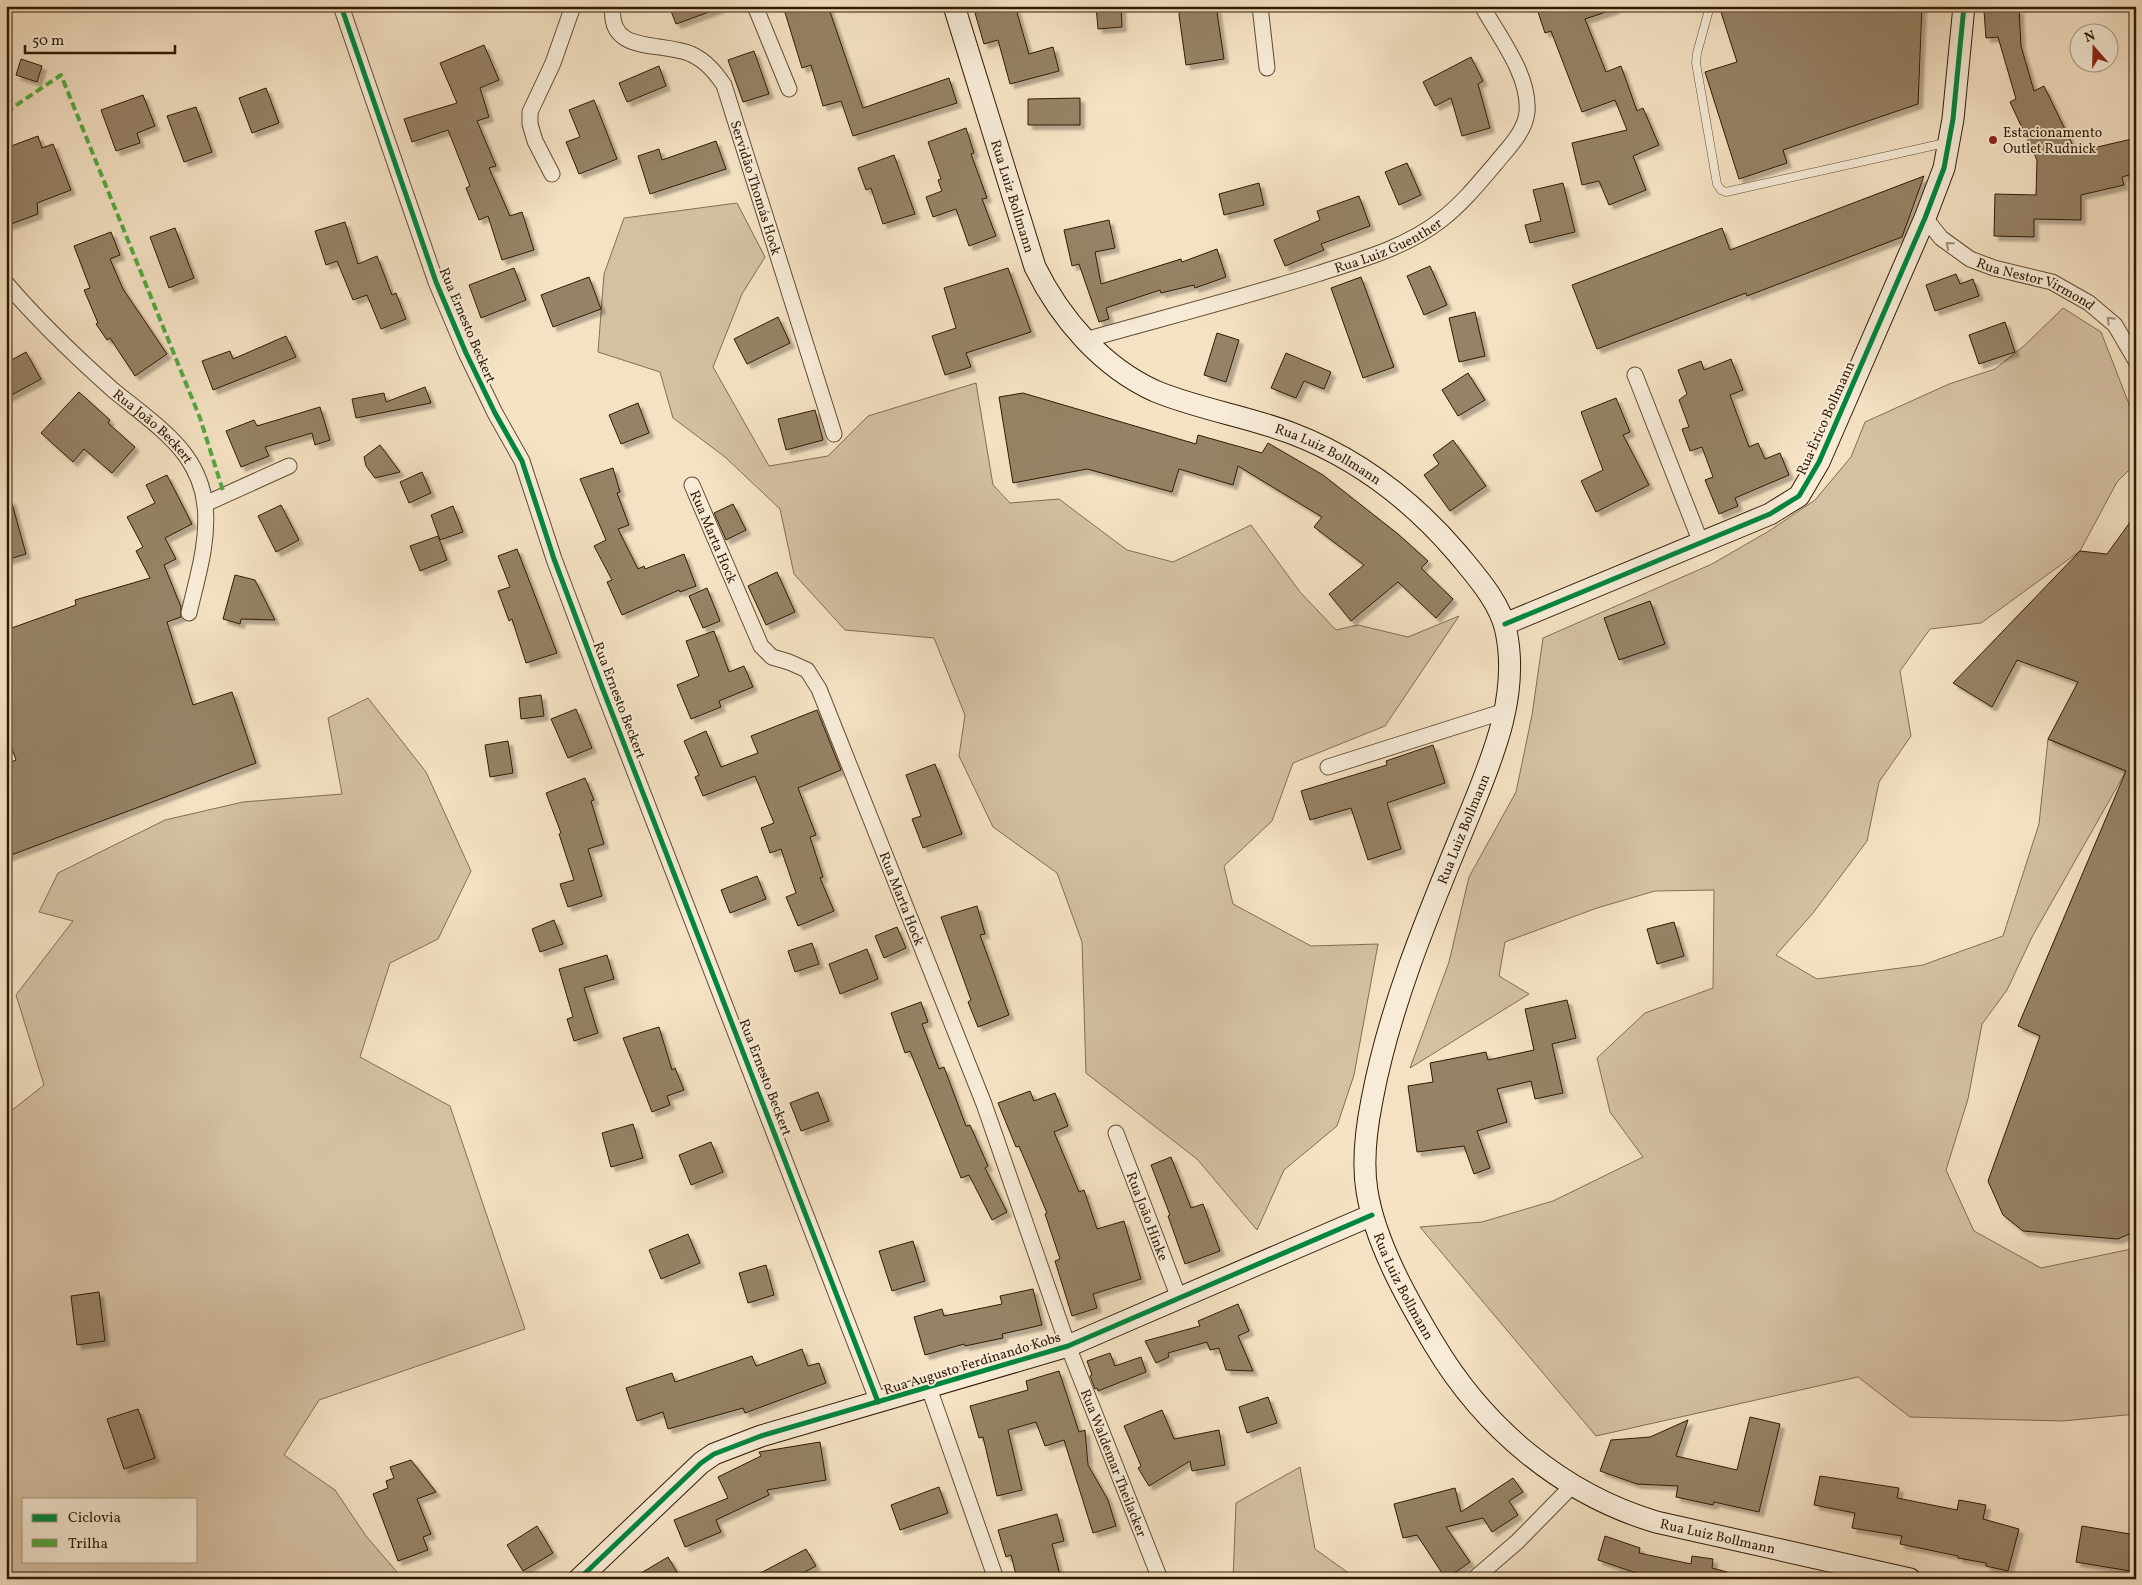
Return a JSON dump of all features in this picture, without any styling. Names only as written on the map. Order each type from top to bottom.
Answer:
[{"type":"main road","name":"Rua Luiz Bollmann","points":[[954,6],[1035,267],[1056,306],[1085,340],[1121,369],[1152,390],[1293,434],[1360,467],[1409,503],[1434,528],[1478,578],[1505,624],[1511,662],[1505,711],[1496,748],[1432,904],[1385,1039],[1370,1106],[1365,1150],[1366,1184],[1372,1215],[1386,1251],[1419,1318],[1462,1388],[1506,1435],[1531,1457],[1572,1486],[1611,1506],[1656,1522],[1910,1579]]},
{"type":"main road","name":"Rua Érico Bollmann","points":[[1505,624],[1770,514],[1799,496],[1819,462],[1925,218],[1944,168],[1950,142],[1964,6]]},
{"type":"main road","name":"Rua Augusto Ferdinando Kobs","points":[[579,1579],[686,1477],[714,1454],[761,1436],[1068,1346],[1372,1215]]},
{"type":"street","name":"Rua Ernesto Beckert","points":[[341,6],[436,282],[466,353],[495,413],[522,461],[554,559],[602,686],[878,1402]]},
{"type":"street","points":[[552,174],[535,141],[530,124],[530,112],[555,57],[573,6]]},
{"type":"street","name":"Servidão Thomás Hock","points":[[613,6],[612,19],[615,28],[623,38],[632,42],[662,46],[690,54],[705,62],[724,85],[834,434]]},
{"type":"street","points":[[756,6],[789,88]]},
{"type":"street","points":[[1260,6],[1267,68]]},
{"type":"street","name":"Rua Luiz Guenther","points":[[1085,340],[1289,283],[1380,254],[1411,239],[1442,220],[1465,199],[1506,151],[1524,126],[1527,114],[1524,84],[1518,69],[1482,6]]},
{"type":"street","name":"Rua Nestor Virmond","points":[[1925,218],[1941,238],[1970,259],[1994,268],[2052,282],[2089,302],[2116,325],[2136,361]]},
{"type":"street","name":"Rua João Beckert","points":[[6,283],[60,342],[185,454],[194,470],[205,504],[203,554],[189,613]]},
{"type":"street","points":[[1635,375],[1701,544]]},
{"type":"street","points":[[205,504],[289,466]]},
{"type":"street","name":"Rua Marta Hock","points":[[692,485],[761,646],[772,657],[808,670],[819,689],[984,1104],[1068,1346]]},
{"type":"street","points":[[1328,767],[1505,711]]},
{"type":"street","name":"Rua João Hinke","points":[[1116,1133],[1179,1298]]},
{"type":"street","name":"Rua Waldemar Theilacker","points":[[1068,1346],[1160,1579]]},
{"type":"street","points":[[929,1388],[996,1579]]},
{"type":"street","points":[[1474,1579],[1517,1542],[1572,1486]]},
{"type":"lane","points":[[1710,6],[1696,63],[1717,184],[1721,190],[1726,192],[1950,142]]},
{"type":"shaded area","points":[[737,203],[765,257],[742,294],[713,367],[769,466],[828,456],[868,416],[976,383],[993,485],[1010,503],[1059,499],[1127,550],[1173,562],[1251,525],[1300,592],[1336,630],[1358,625],[1408,637],[1459,616],[1385,726],[1293,763],[1272,821],[1224,866],[1233,904],[1311,946],[1378,944],[1354,1075],[1337,1126],[1284,1170],[1257,1230],[1197,1159],[1086,1073],[1082,942],[1057,873],[993,827],[959,756],[965,715],[934,638],[845,630],[794,574],[780,509],[725,457],[673,418],[660,372],[598,352],[604,274],[624,218]]},
{"type":"shaded area","points":[[2063,308],[2101,332],[2136,422],[2136,463],[2117,482],[2080,551],[1981,623],[1930,629],[1900,671],[1911,736],[1879,782],[1867,841],[1813,913],[1776,955],[1817,979],[1923,965],[2003,936],[2039,824],[2048,739],[2126,771],[2032,937],[2007,990],[1982,1024],[1968,1099],[1946,1170],[1974,1231],[2041,1268],[2136,1248],[2136,1414],[2063,1421],[1910,1417],[1858,1377],[1596,1436],[1420,1227],[1482,1222],[1553,1201],[1643,1157],[1610,1112],[1597,1058],[1645,1013],[1713,988],[1714,890],[1655,891],[1597,908],[1505,942],[1499,976],[1529,994],[1410,1068],[1449,962],[1469,877],[1516,792],[1532,715],[1543,638],[1712,564],[1769,531],[1815,500],[1851,457],[1865,422],[1949,384],[1995,369],[2025,345]]},
{"type":"shaded area","points":[[368,698],[426,772],[471,871],[438,939],[390,963],[360,1057],[450,1106],[525,1329],[319,1400],[284,1455],[335,1490],[366,1536],[403,1579],[6,1579],[6,1115],[44,1085],[16,995],[73,921],[39,912],[58,873],[165,820],[243,802],[342,794],[328,718]]},
{"type":"shaded area","points":[[1300,1467],[1315,1549],[1357,1579],[1233,1579],[1236,1503]]},
{"type":"building","points":[[669,6],[719,6],[720,8],[676,24]]},
{"type":"building","points":[[783,6],[828,6],[863,108],[949,78],[957,103],[853,136],[841,101],[823,106],[811,65],[802,68]]},
{"type":"building","points":[[997,6],[1015,6],[1029,54],[1053,47],[1059,71],[1010,84],[998,40],[984,44],[975,13]]},
{"type":"building","points":[[1096,6],[1121,6],[1122,27],[1098,29]]},
{"type":"building","points":[[1180,6],[1216,6],[1224,59],[1186,65],[1179,15]]},
{"type":"building","points":[[1536,6],[1615,6],[1615,9],[1585,19],[1606,72],[1621,66],[1637,111],[1643,108],[1659,145],[1633,156],[1646,190],[1609,205],[1599,181],[1582,185],[1572,143],[1627,130],[1615,100],[1582,112],[1551,31],[1545,33]]},
{"type":"building","points":[[1719,6],[1922,6],[1918,104],[1783,150],[1787,163],[1739,179],[1705,72],[1737,62]]},
{"type":"building","points":[[2019,9],[2021,46],[2034,91],[2044,86],[2076,152],[2136,138],[2136,173],[2122,177],[2124,185],[2081,195],[2081,220],[2034,219],[2034,237],[1994,236],[1995,194],[2036,195],[2037,160],[2010,102],[2016,99],[1998,37],[1986,38],[1984,11]]},
{"type":"building","points":[[484,45],[499,80],[480,88],[489,117],[477,121],[496,166],[489,168],[510,216],[522,212],[534,250],[502,260],[488,216],[479,220],[466,188],[470,186],[448,130],[412,142],[404,119],[457,103],[440,63]]},
{"type":"building","points":[[754,51],[769,94],[743,102],[728,60]]},
{"type":"building","points":[[1471,57],[1483,81],[1478,84],[1490,128],[1462,136],[1451,98],[1435,106],[1423,82]]},
{"type":"building","points":[[21,59],[42,66],[37,82],[16,75]]},
{"type":"building","points":[[659,66],[666,86],[627,102],[619,83]]},
{"type":"building","points":[[266,88],[279,123],[252,133],[239,98]]},
{"type":"building","points":[[143,95],[155,126],[137,133],[140,143],[116,151],[101,110]]},
{"type":"building","points":[[1080,98],[1080,125],[1028,125],[1028,99]]},
{"type":"building","points":[[594,100],[617,159],[579,174],[566,142],[580,137],[569,110]]},
{"type":"building","points":[[196,107],[212,152],[184,162],[167,116]]},
{"type":"building","points":[[966,128],[974,153],[971,154],[987,198],[982,199],[996,236],[969,246],[956,209],[933,217],[926,197],[942,191],[938,180],[941,179],[928,142]]},
{"type":"building","points":[[38,136],[42,148],[53,144],[71,190],[37,203],[38,214],[6,226],[6,148]]},
{"type":"building","points":[[716,141],[726,169],[650,194],[638,156],[659,149],[662,160]]},
{"type":"building","points":[[894,155],[915,214],[883,224],[871,188],[866,190],[858,168]]},
{"type":"building","points":[[1407,163],[1421,195],[1399,205],[1385,172]]},
{"type":"building","points":[[1924,176],[1902,237],[1747,296],[1746,293],[1597,349],[1572,285],[1722,228],[1730,250]]},
{"type":"building","points":[[1259,183],[1264,205],[1224,215],[1219,194]]},
{"type":"building","points":[[1563,183],[1575,232],[1530,243],[1525,225],[1541,221],[1533,190]]},
{"type":"building","points":[[1359,196],[1370,226],[1321,244],[1324,250],[1285,266],[1274,240],[1320,220],[1317,211]]},
{"type":"building","points":[[1109,220],[1115,248],[1095,252],[1101,284],[1181,259],[1182,262],[1217,249],[1226,277],[1195,288],[1194,285],[1161,293],[1160,290],[1106,308],[1109,319],[1099,322],[1079,264],[1072,266],[1064,230]]},
{"type":"building","points":[[345,222],[358,264],[377,256],[392,295],[396,293],[406,319],[381,329],[367,295],[353,300],[337,261],[326,265],[315,231]]},
{"type":"building","points":[[175,228],[194,278],[169,288],[150,237]]},
{"type":"building","points":[[111,232],[120,255],[110,259],[123,289],[167,354],[135,376],[110,338],[107,340],[96,324],[98,323],[84,290],[90,288],[74,246]]},
{"type":"building","points":[[1430,266],[1447,305],[1424,315],[1407,276]]},
{"type":"building","points":[[514,268],[526,300],[481,318],[469,285]]},
{"type":"building","points":[[1008,268],[1031,332],[966,353],[971,367],[945,375],[932,336],[956,328],[944,288]]},
{"type":"building","points":[[1956,274],[1960,284],[1973,279],[1979,296],[1935,311],[1926,285]]},
{"type":"building","points":[[589,277],[601,309],[553,327],[541,295]]},
{"type":"building","points":[[1361,277],[1394,367],[1363,378],[1331,288]]},
{"type":"building","points":[[1475,312],[1485,356],[1459,362],[1449,318]]},
{"type":"building","points":[[778,317],[790,343],[747,364],[734,339]]},
{"type":"building","points":[[2005,322],[2015,352],[1979,364],[1969,335]]},
{"type":"building","points":[[1217,333],[1239,340],[1226,382],[1204,375]]},
{"type":"building","points":[[286,336],[296,357],[213,390],[202,361],[230,351],[233,359]]},
{"type":"building","points":[[26,352],[41,379],[6,398],[6,363]]},
{"type":"building","points":[[1286,353],[1331,372],[1324,389],[1304,381],[1296,398],[1271,388]]},
{"type":"building","points":[[1731,359],[1743,390],[1730,395],[1749,447],[1758,443],[1765,459],[1780,453],[1789,475],[1735,498],[1738,506],[1719,514],[1705,480],[1713,477],[1702,447],[1690,451],[1682,429],[1689,427],[1679,400],[1687,394],[1678,370],[1701,361],[1704,370]]},
{"type":"building","points":[[1468,373],[1485,400],[1458,416],[1442,390]]},
{"type":"building","points":[[425,387],[431,403],[356,418],[352,399],[384,393],[386,402]]},
{"type":"building","points":[[79,392],[110,420],[108,423],[135,447],[112,473],[84,449],[73,462],[41,433]]},
{"type":"building","points":[[1023,393],[1196,444],[1198,435],[1262,453],[1268,443],[1323,475],[1398,534],[1428,561],[1421,568],[1453,599],[1436,618],[1398,582],[1351,621],[1329,594],[1364,565],[1314,527],[1322,517],[1238,466],[1233,485],[1179,469],[1172,492],[1087,469],[1013,483],[999,397]]},
{"type":"building","points":[[1616,398],[1630,432],[1623,435],[1649,485],[1596,512],[1581,481],[1603,470],[1581,412]]},
{"type":"building","points":[[638,403],[649,433],[621,444],[609,415]]},
{"type":"building","points":[[320,407],[330,440],[315,445],[312,433],[265,447],[269,456],[241,467],[226,431],[254,420],[257,426]]},
{"type":"building","points":[[815,410],[823,440],[786,450],[778,419]]},
{"type":"building","points":[[1453,440],[1486,486],[1450,511],[1424,475],[1439,464],[1433,455]]},
{"type":"building","points":[[380,445],[400,472],[375,478],[366,466],[364,457]]},
{"type":"building","points":[[613,468],[620,492],[617,493],[629,525],[618,529],[638,569],[644,566],[645,569],[684,554],[696,586],[680,592],[679,590],[622,615],[607,582],[612,580],[594,546],[606,540],[580,479]]},
{"type":"building","points":[[422,472],[431,493],[409,503],[400,482]]},
{"type":"building","points":[[167,475],[192,524],[165,538],[176,559],[164,565],[181,607],[181,617],[167,622],[193,705],[232,692],[256,763],[6,857],[6,764],[16,760],[6,732],[6,630],[76,605],[75,600],[150,578],[136,551],[143,547],[127,517],[155,503],[146,485]]},
{"type":"building","points":[[11,500],[26,554],[6,560],[6,501]]},
{"type":"building","points":[[733,504],[746,530],[726,540],[714,513]]},
{"type":"building","points":[[281,505],[299,540],[276,552],[258,516]]},
{"type":"building","points":[[453,506],[463,532],[440,540],[431,515]]},
{"type":"building","points":[[2136,514],[2136,1231],[2118,1239],[2023,1231],[2003,1215],[1988,1181],[2040,1036],[2018,1026],[2126,771],[2048,739],[2078,682],[2017,660],[1992,707],[1953,683],[2080,551],[2107,554]]},
{"type":"building","points":[[438,536],[447,560],[420,571],[410,546]]},
{"type":"building","points":[[517,549],[557,653],[526,663],[512,619],[509,621],[498,591],[510,587],[498,556]]},
{"type":"building","points":[[777,572],[795,612],[766,625],[748,586]]},
{"type":"building","points":[[235,575],[255,580],[275,620],[241,619],[240,624],[223,619]]},
{"type":"building","points":[[707,588],[720,621],[703,628],[689,596]]},
{"type":"building","points":[[1650,601],[1665,644],[1619,660],[1604,618]]},
{"type":"building","points":[[714,631],[729,672],[744,666],[753,687],[719,701],[721,707],[691,719],[677,685],[699,676],[686,641]]},
{"type":"building","points":[[541,695],[544,716],[521,719],[519,698]]},
{"type":"building","points":[[576,709],[592,748],[568,758],[551,719]]},
{"type":"building","points":[[817,710],[841,770],[798,788],[816,835],[810,837],[823,877],[820,878],[834,911],[798,926],[786,897],[796,893],[781,849],[770,853],[761,828],[774,823],[755,776],[703,796],[695,777],[699,775],[684,741],[706,731],[721,767],[758,753],[751,736]]},
{"type":"building","points":[[508,741],[513,773],[490,777],[485,745]]},
{"type":"building","points":[[1433,745],[1445,783],[1387,803],[1401,849],[1368,860],[1351,808],[1310,820],[1301,791],[1387,765],[1386,761]]},
{"type":"building","points":[[935,764],[962,834],[923,848],[912,819],[921,816],[906,775]]},
{"type":"building","points":[[585,778],[594,800],[591,801],[604,844],[588,849],[602,896],[568,907],[560,884],[574,880],[559,834],[561,833],[546,793]]},
{"type":"building","points":[[757,876],[766,899],[730,913],[721,890]]},
{"type":"building","points":[[977,906],[985,934],[980,935],[1009,1015],[978,1027],[968,1002],[971,1000],[941,917]]},
{"type":"building","points":[[554,920],[563,944],[540,952],[532,929]]},
{"type":"building","points":[[1674,922],[1684,956],[1657,964],[1647,929]]},
{"type":"building","points":[[897,927],[906,948],[884,958],[875,936]]},
{"type":"building","points":[[812,943],[819,964],[795,972],[788,951]]},
{"type":"building","points":[[867,949],[878,979],[840,994],[829,964]]},
{"type":"building","points":[[607,955],[614,979],[584,988],[598,1033],[574,1041],[567,1019],[573,1017],[559,969]]},
{"type":"building","points":[[1567,1000],[1576,1038],[1552,1044],[1563,1093],[1535,1099],[1531,1081],[1497,1089],[1507,1122],[1477,1131],[1490,1168],[1474,1174],[1464,1146],[1417,1152],[1408,1086],[1433,1082],[1430,1063],[1486,1052],[1488,1060],[1534,1050],[1525,1009]]},
{"type":"building","points":[[921,1002],[928,1022],[922,1024],[939,1069],[944,1067],[966,1126],[970,1125],[988,1166],[985,1168],[1007,1212],[992,1220],[969,1175],[961,1178],[910,1051],[905,1053],[891,1013]]},
{"type":"building","points":[[659,1027],[672,1070],[675,1068],[684,1090],[667,1096],[670,1105],[652,1112],[623,1038]]},
{"type":"building","points":[[1030,1091],[1034,1101],[1055,1093],[1068,1126],[1054,1132],[1079,1192],[1084,1190],[1097,1229],[1124,1221],[1141,1279],[1093,1294],[1097,1308],[1072,1316],[1055,1261],[1060,1259],[1045,1214],[1047,1213],[1019,1146],[1016,1147],[998,1103]]},
{"type":"building","points":[[818,1092],[829,1121],[801,1131],[790,1103]]},
{"type":"building","points":[[633,1124],[643,1158],[611,1167],[602,1133]]},
{"type":"building","points":[[711,1142],[723,1172],[691,1185],[679,1155]]},
{"type":"building","points":[[1171,1157],[1191,1208],[1203,1204],[1220,1251],[1185,1264],[1168,1216],[1170,1215],[1151,1165]]},
{"type":"building","points":[[688,1234],[700,1263],[661,1279],[649,1250]]},
{"type":"building","points":[[913,1241],[925,1281],[892,1291],[879,1251]]},
{"type":"building","points":[[766,1265],[774,1295],[748,1303],[739,1273]]},
{"type":"building","points":[[1033,1289],[1042,1325],[1002,1334],[1003,1338],[965,1346],[964,1344],[925,1355],[914,1317],[942,1309],[944,1316],[1002,1304],[1000,1296]]},
{"type":"building","points":[[99,1292],[105,1341],[77,1345],[71,1296]]},
{"type":"building","points":[[1238,1304],[1249,1331],[1238,1336],[1253,1371],[1226,1370],[1219,1348],[1210,1350],[1207,1342],[1168,1353],[1169,1357],[1156,1363],[1145,1341],[1200,1326],[1198,1321]]},
{"type":"building","points":[[802,1349],[808,1366],[819,1363],[826,1383],[745,1413],[743,1408],[668,1429],[663,1412],[637,1421],[626,1388],[672,1373],[675,1382],[752,1356],[756,1366]]},
{"type":"building","points":[[1110,1353],[1115,1366],[1141,1357],[1146,1372],[1098,1391],[1097,1388],[1095,1389],[1090,1376],[1092,1375],[1087,1361]]},
{"type":"building","points":[[1059,1371],[1079,1432],[1085,1430],[1088,1465],[1108,1500],[1116,1526],[1093,1533],[1064,1440],[1045,1446],[1036,1422],[1008,1430],[1022,1490],[997,1496],[983,1437],[979,1438],[970,1406],[1028,1390],[1026,1381]]},
{"type":"building","points":[[1268,1397],[1277,1423],[1247,1433],[1239,1407]]},
{"type":"building","points":[[138,1409],[155,1458],[124,1469],[107,1419]]},
{"type":"building","points":[[1162,1410],[1174,1439],[1219,1430],[1225,1465],[1192,1471],[1190,1461],[1149,1486],[1138,1468],[1141,1466],[1124,1426]]},
{"type":"building","points":[[1750,1417],[1780,1424],[1759,1512],[1714,1502],[1713,1505],[1676,1497],[1678,1486],[1637,1484],[1600,1471],[1611,1440],[1650,1437],[1688,1420],[1676,1456],[1737,1470]]},
{"type":"building","points":[[820,1442],[826,1480],[767,1490],[769,1495],[716,1520],[721,1532],[685,1547],[674,1520],[728,1498],[718,1477],[761,1456],[759,1452]]},
{"type":"building","points":[[411,1460],[436,1492],[417,1499],[431,1534],[423,1537],[428,1550],[398,1561],[373,1494],[388,1488],[386,1481],[394,1478],[390,1467]]},
{"type":"building","points":[[1820,1476],[1899,1488],[1897,1498],[1957,1510],[1959,1500],[1986,1505],[1983,1519],[2019,1529],[2008,1571],[1986,1566],[1986,1563],[1958,1558],[1958,1556],[1900,1544],[1902,1536],[1852,1528],[1855,1513],[1814,1505]]},
{"type":"building","points":[[1513,1478],[1523,1492],[1509,1501],[1518,1515],[1492,1532],[1483,1518],[1446,1527],[1470,1562],[1446,1579],[1417,1535],[1403,1538],[1394,1504],[1455,1488],[1461,1512]]},
{"type":"building","points":[[939,1487],[948,1513],[900,1530],[891,1505]]},
{"type":"building","points":[[1057,1514],[1064,1541],[1052,1544],[1061,1579],[1017,1579],[1011,1555],[1006,1557],[998,1530]]},
{"type":"building","points":[[537,1526],[553,1553],[523,1571],[507,1545]]},
{"type":"building","points":[[2082,1526],[2136,1535],[2136,1572],[2076,1562]]},
{"type":"building","points":[[1605,1536],[1640,1548],[1639,1553],[1691,1564],[1692,1556],[1713,1559],[1712,1568],[1727,1572],[1727,1579],[1644,1579],[1645,1576],[1598,1560]]},
{"type":"building","points":[[806,1549],[816,1566],[792,1579],[749,1579]]},
{"type":"building","points":[[668,1557],[681,1579],[631,1579]]},
{"type":"marked path","points":[[6,112],[61,75],[200,418],[224,494]]},
{"type":"cycle path","points":[[341,6],[436,282],[466,353],[495,413],[522,461],[554,559],[602,687],[878,1402]]},
{"type":"cycle path","points":[[1505,624],[1770,514],[1799,496],[1819,462],[1925,218],[1944,168],[1953,119],[1964,6]]},
{"type":"cycle path","points":[[579,1579],[701,1463],[714,1454],[761,1436],[1068,1346],[1372,1215]]},
{"type":"place","name":"Estacionamento Outlet Rudnick","points":[[1993,140]]}]
